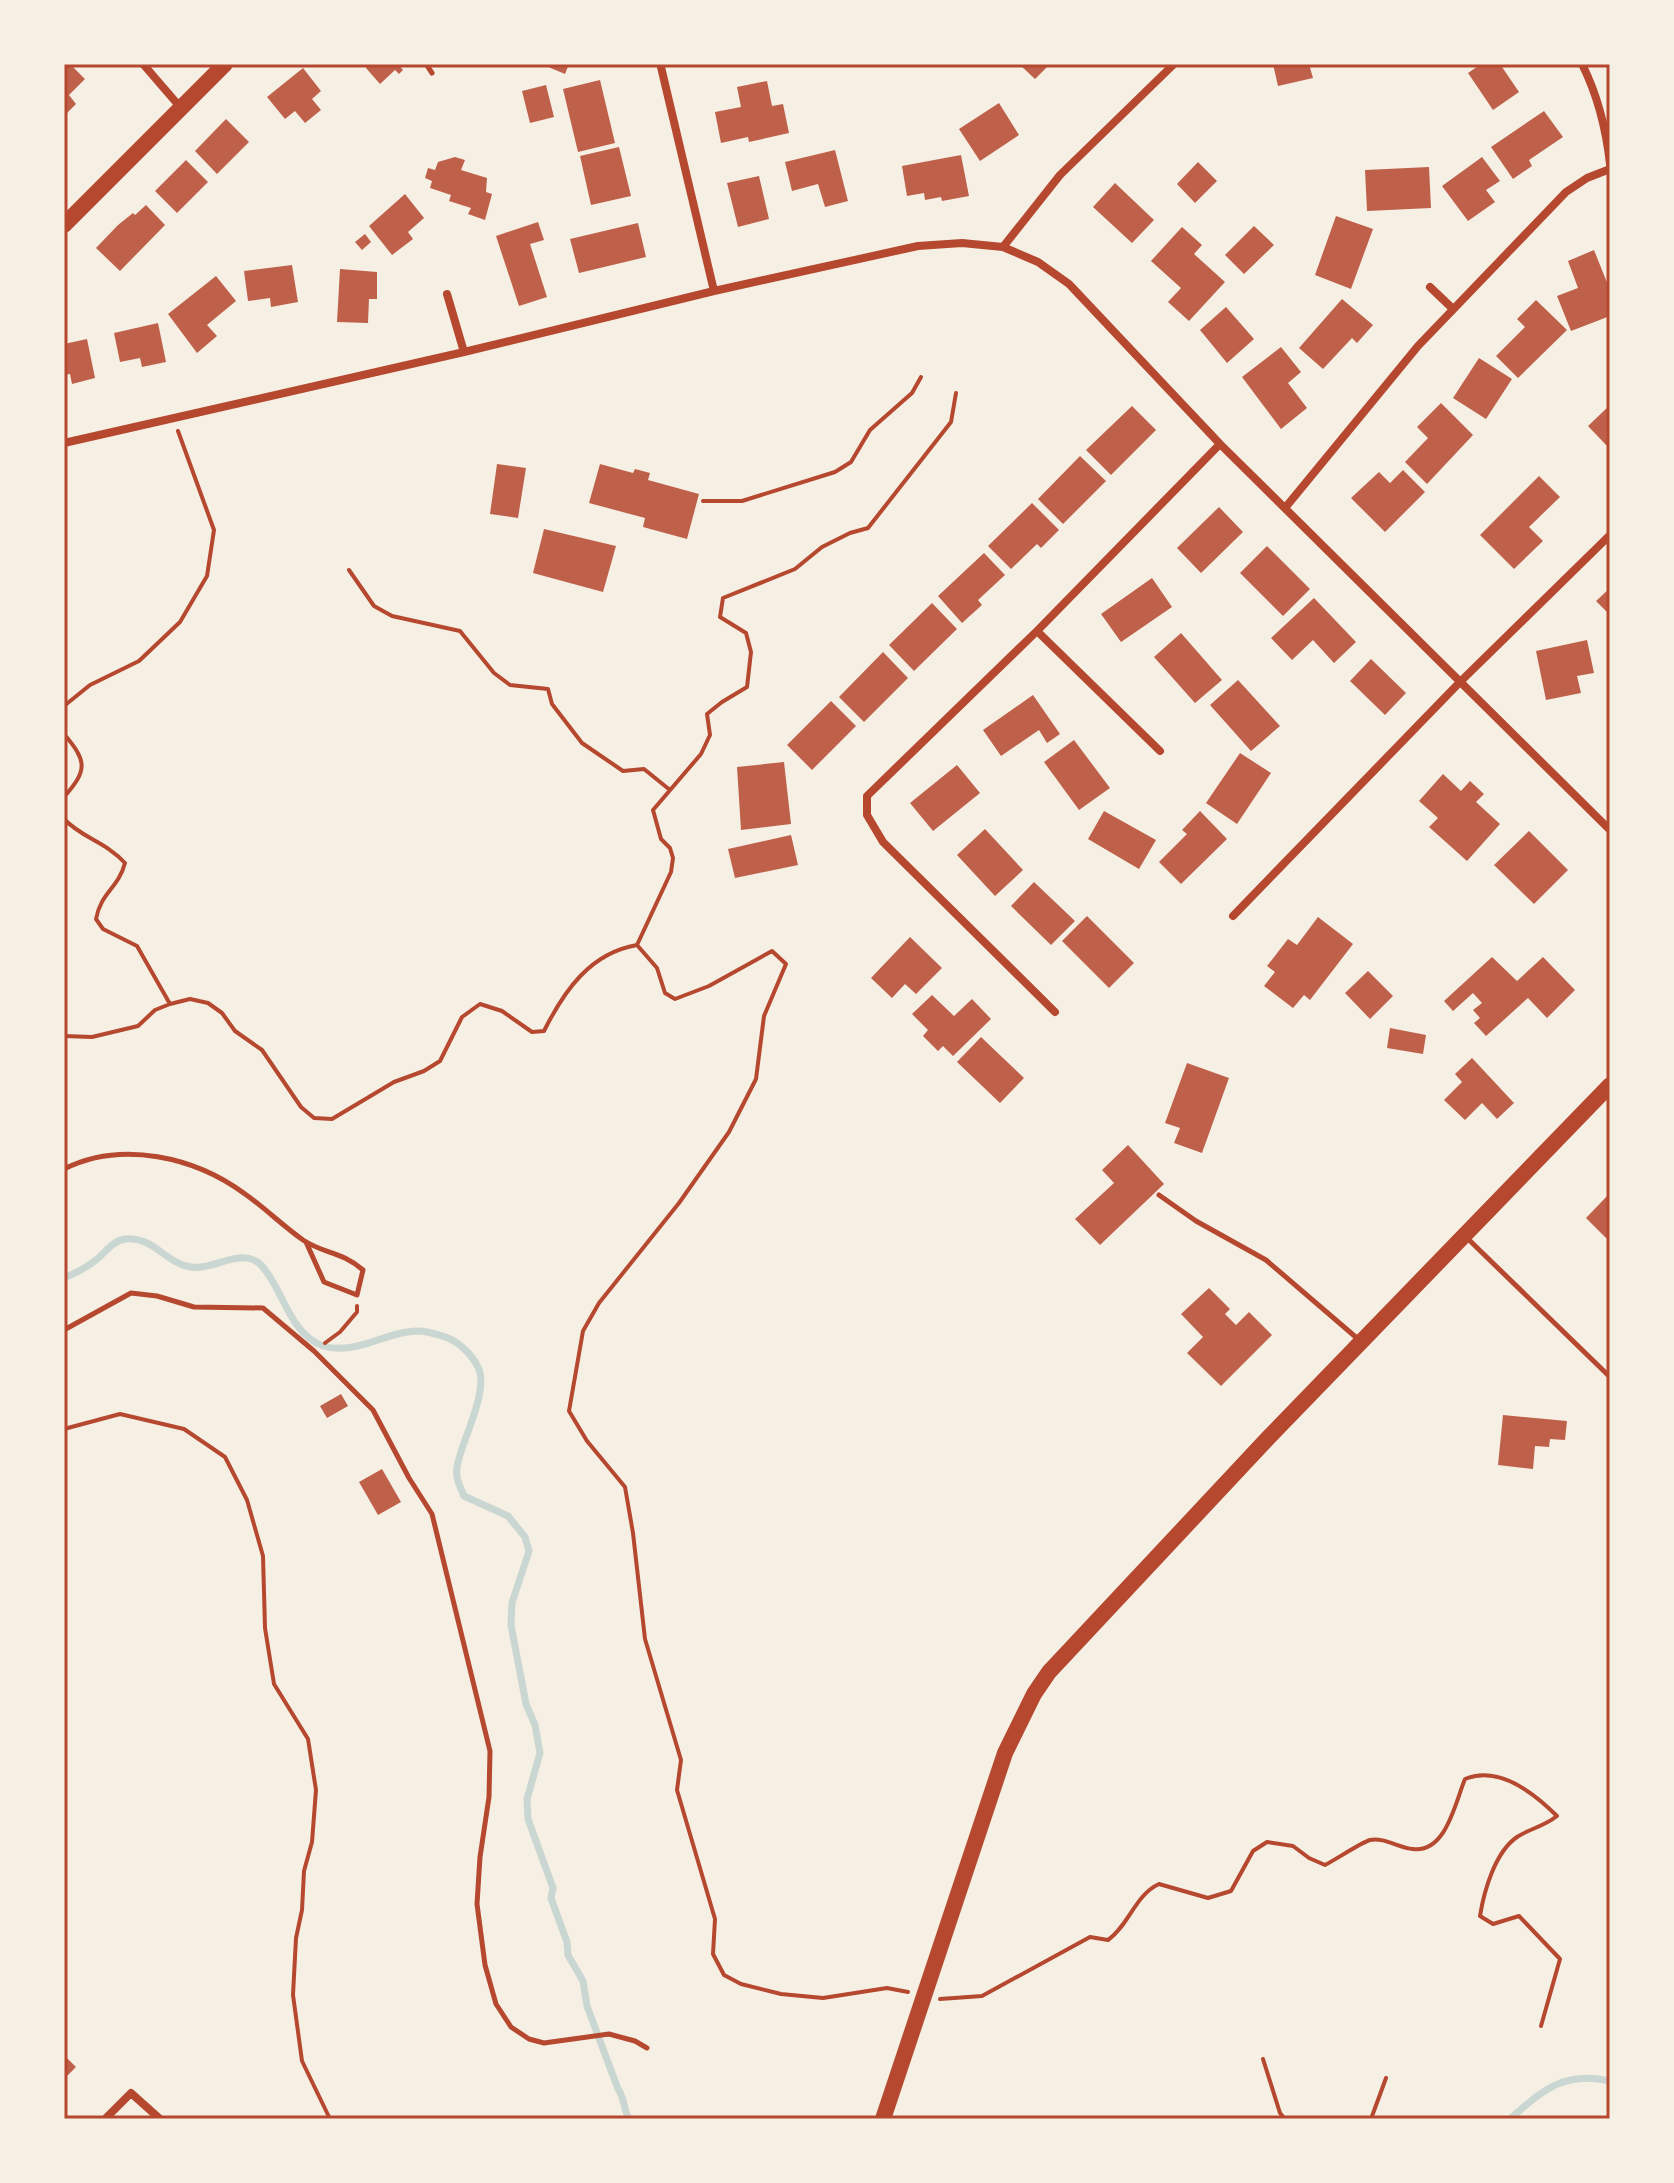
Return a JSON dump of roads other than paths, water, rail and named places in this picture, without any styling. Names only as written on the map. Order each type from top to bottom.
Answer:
[{"type":"main road","points":[[64,225],[225,64]]},
{"type":"main road","points":[[883,2119],[1005,1753],[1034,1694],[1049,1672],[1269,1437],[1610,1085]]},
{"type":"street","points":[[143,64],[181,108]]},
{"type":"street","points":[[1003,247],[1060,175],[1174,64]]},
{"type":"street","points":[[1285,508],[1452,308],[1566,192],[1610,166],[1605,128],[1592,84],[1582,64]]},
{"type":"street","points":[[661,67],[714,291]]},
{"type":"street","points":[[64,443],[918,246],[962,243],[1003,247],[1038,262],[1069,284],[1220,444],[1610,830]]},
{"type":"street","points":[[1430,287],[1452,308]]},
{"type":"street","points":[[447,294],[464,352]]},
{"type":"street","points":[[1055,1012],[883,842],[866,811],[865,803],[871,790],[1037,631],[1220,444]]},
{"type":"street","points":[[1233,916],[1460,682],[1610,535]]},
{"type":"street","points":[[1037,631],[1160,751]]},
{"type":"street","points":[[105,2119],[131,2093],[160,2119]]},
{"type":"lane","points":[[426,64],[432,73]]},
{"type":"lane","points":[[64,1169],[76,1162],[111,1154],[139,1154],[209,1171],[244,1192],[306,1242],[348,1257],[363,1270],[357,1295],[324,1282],[306,1242]]},
{"type":"lane","points":[[1159,1195],[1196,1221],[1266,1260],[1362,1342]]},
{"type":"lane","points":[[1464,1235],[1610,1377]]},
{"type":"lane","points":[[64,1330],[131,1293],[157,1296],[194,1307],[263,1308],[314,1351],[373,1410],[432,1514],[490,1751],[489,1797],[477,1904],[485,1965],[496,2004],[511,2027],[529,2039],[544,2043],[609,2034],[635,2041],[647,2048]]},
{"type":"waterway","points":[[64,1278],[125,1239],[143,1241],[174,1261],[191,1267],[245,1258],[261,1265],[302,1332],[323,1346],[347,1348],[406,1332],[422,1331],[452,1340],[465,1350],[478,1367],[481,1377],[478,1402],[460,1456],[457,1478],[464,1496],[508,1516],[525,1537],[529,1551],[512,1603],[511,1625],[526,1704],[535,1725],[540,1753],[527,1799],[528,1819],[553,1888],[551,1898],[567,1942],[568,1955],[583,1981],[587,2006],[629,2119]]},
{"type":"waterway","points":[[1510,2119],[1555,2085],[1579,2078],[1610,2081]]}]
